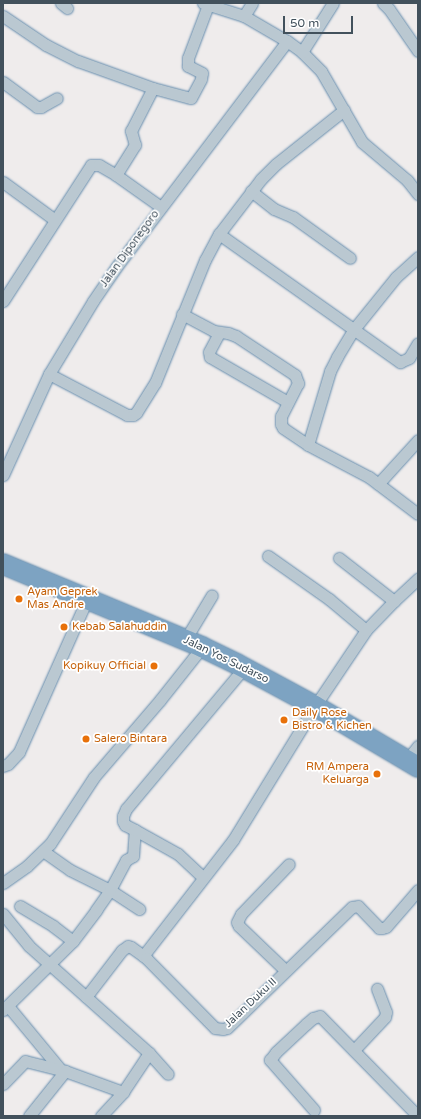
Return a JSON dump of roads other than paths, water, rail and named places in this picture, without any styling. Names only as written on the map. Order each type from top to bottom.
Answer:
[{"type":"highway","name":"Jalan Yos Sudarso","points":[[3,564],[194,643],[414,758]]},
{"type":"street","points":[[244,16],[252,3]]},
{"type":"street","points":[[302,52],[333,3]]},
{"type":"street","points":[[383,3],[389,9],[418,51]]},
{"type":"street","points":[[3,16],[46,45],[78,61],[153,88],[188,97],[193,96],[201,79],[202,73],[188,66],[188,58],[206,4],[244,16],[287,41],[302,52],[320,71],[362,142],[417,190]]},
{"type":"street","name":"Jalan Diponegoro","points":[[3,475],[49,374],[93,301],[161,207],[287,41]]},
{"type":"street","points":[[3,82],[37,106],[41,107],[57,98]]},
{"type":"street","points":[[116,175],[135,145],[131,131],[153,88]]},
{"type":"street","points":[[49,374],[127,415],[133,415],[136,413],[155,383],[205,260],[219,234],[251,191],[276,164],[344,110]]},
{"type":"street","points":[[3,301],[91,165],[99,165],[116,175],[161,207]]},
{"type":"street","points":[[3,182],[55,220]]},
{"type":"street","points":[[251,191],[274,209],[293,217],[350,258]]},
{"type":"street","points":[[219,234],[400,362],[409,358],[418,343]]},
{"type":"street","points":[[308,445],[333,364],[354,329],[396,276],[418,257]]},
{"type":"street","points":[[182,314],[210,329],[236,336],[296,375],[298,383],[281,416],[281,424],[286,430],[308,445],[359,471],[418,514]]},
{"type":"street","points":[[220,332],[209,352],[210,357],[288,402]]},
{"type":"street","points":[[378,484],[418,440]]},
{"type":"street","points":[[268,556],[329,598],[366,630]]},
{"type":"street","points":[[339,558],[394,601]]},
{"type":"street","points":[[143,956],[203,877],[212,870],[233,840],[315,706],[366,630],[418,579]]},
{"type":"street","points":[[3,883],[27,866],[50,844],[94,777],[160,700],[194,643],[212,595]]},
{"type":"street","points":[[3,766],[8,764],[19,752],[87,599]]},
{"type":"street","points":[[203,877],[178,854],[125,825],[123,816],[126,809],[244,668]]},
{"type":"street","points":[[63,1070],[5,1008],[73,942],[110,890],[126,860],[132,856],[135,830]]},
{"type":"street","points":[[42,851],[70,870],[110,890],[138,909]]},
{"type":"street","points":[[285,970],[239,926],[237,922],[241,914],[289,864]]},
{"type":"street","name":"Jalan Duku II","points":[[86,997],[124,948],[131,947],[143,956],[215,1028],[219,1030],[227,1028],[352,906],[358,906],[379,928],[382,928],[386,927],[418,890]]},
{"type":"street","points":[[20,906],[73,942]]},
{"type":"street","points":[[3,914],[22,938],[50,965],[149,1053],[168,1074]]},
{"type":"street","points":[[354,1050],[385,1017],[386,1012],[377,989]]},
{"type":"street","points":[[314,1110],[271,1062],[272,1056],[306,1024],[317,1017],[323,1019],[418,1116]]},
{"type":"street","points":[[101,1116],[123,1092],[149,1053]]},
{"type":"street","points":[[3,1084],[25,1061],[63,1070],[123,1092]]},
{"type":"street","points":[[29,1116],[63,1070]]},
{"type":"place","name":"Ayam Geprek Mas Andre","points":[[19,599]]},
{"type":"place","name":"Kebab Salahuddin","points":[[64,627]]},
{"type":"place","name":"Kopikuy Official","points":[[154,666]]},
{"type":"place","name":"Daily Rose Bistro & Kichen","points":[[284,720]]},
{"type":"place","name":"Salero Bintara","points":[[86,739]]},
{"type":"place","name":"RM Ampera Keluarga","points":[[377,774]]}]
